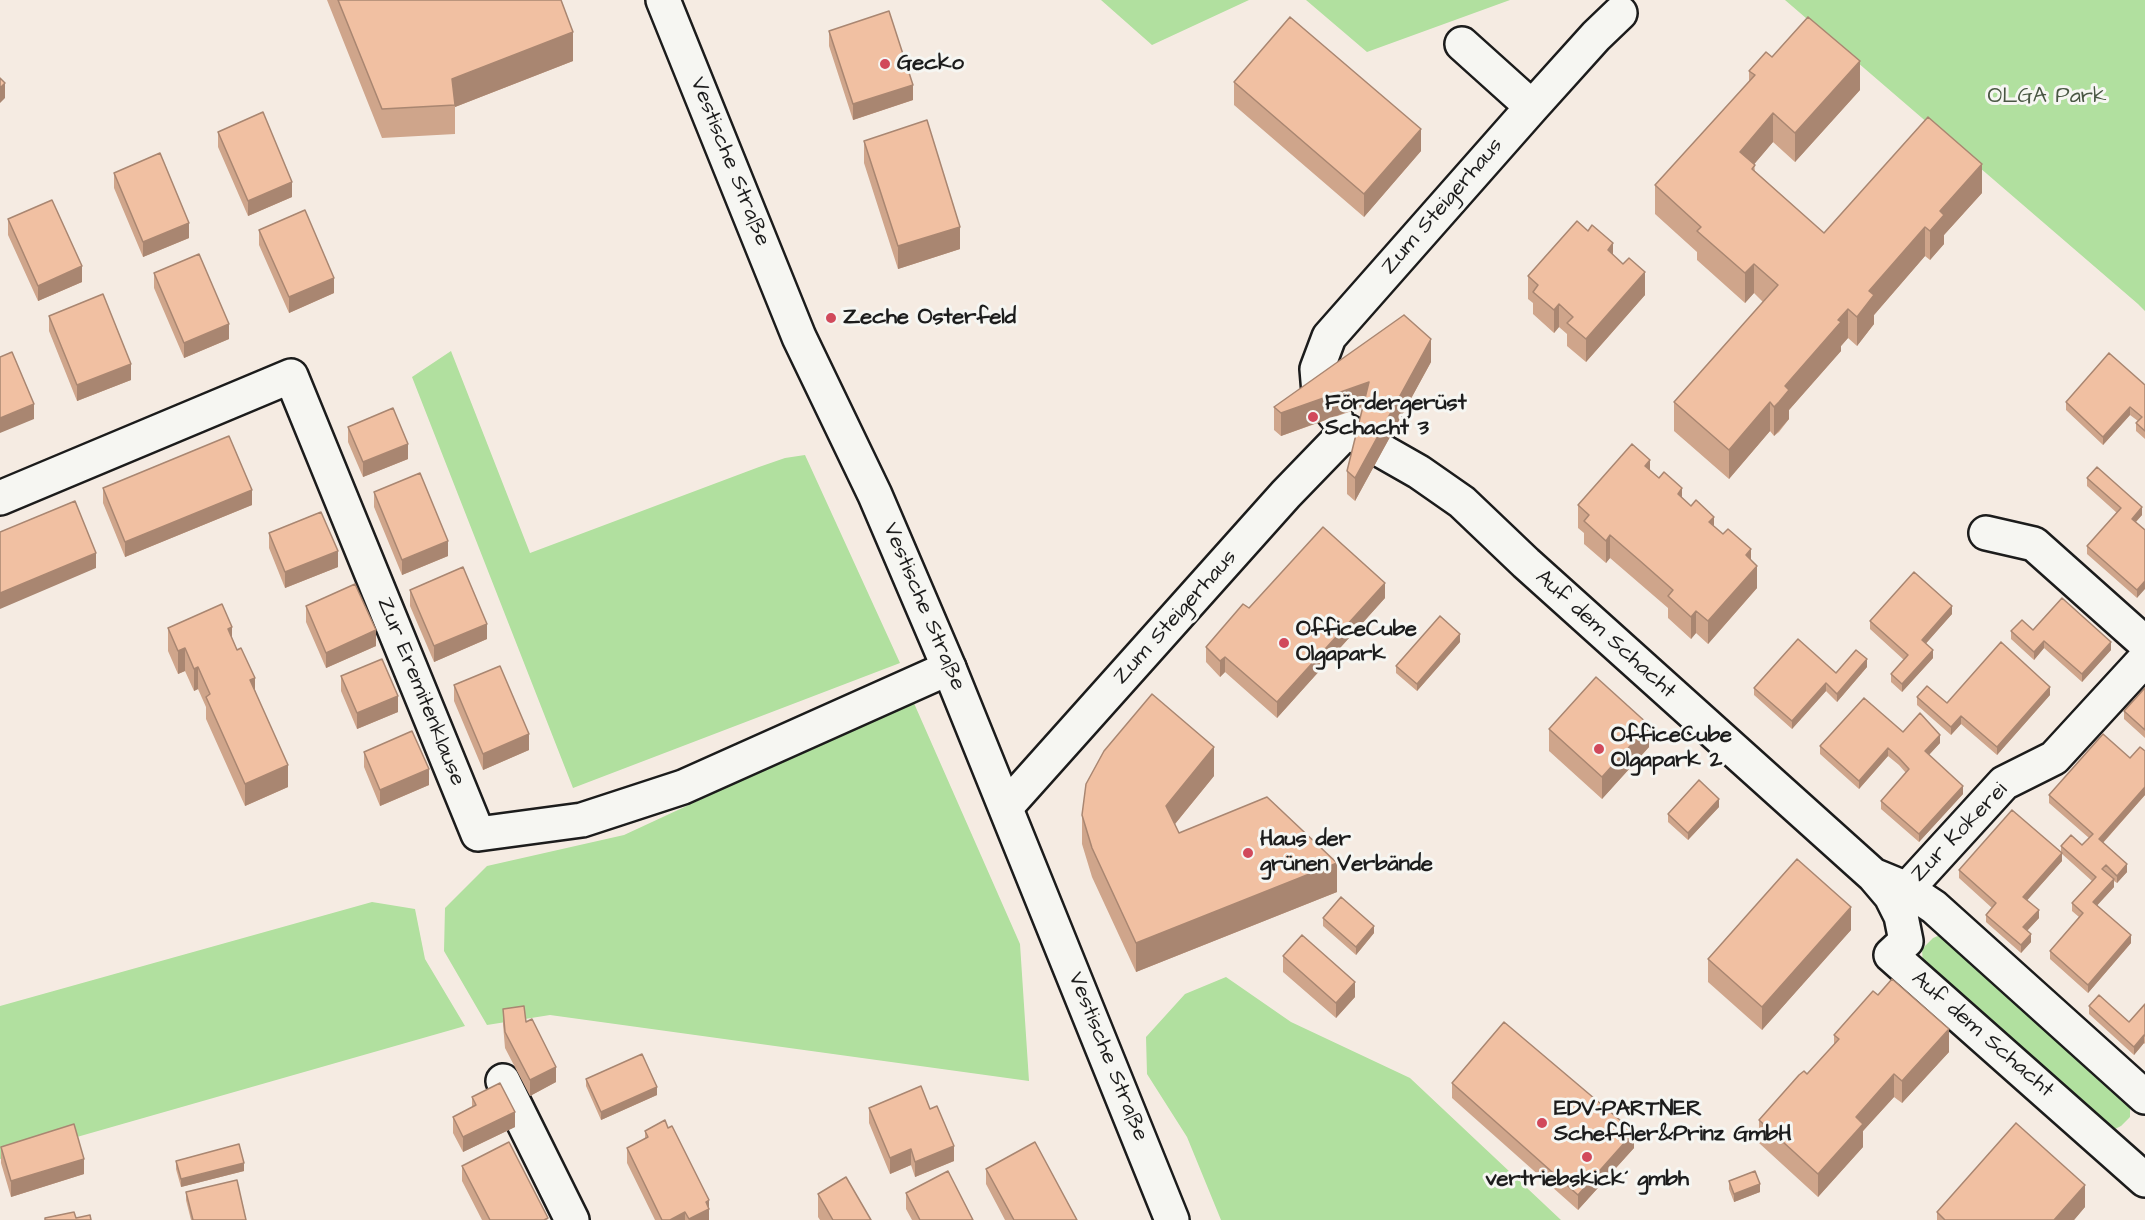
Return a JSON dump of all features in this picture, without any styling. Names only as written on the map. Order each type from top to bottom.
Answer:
[{"type":"street","name":"Vestische Straße","points":[[663,0],[799,337],[875,495],[949,668],[1172,1220]]},
{"type":"street","name":"Zum Steigerhaus","points":[[1526,563],[1462,502],[1419,472],[1347,431],[1319,393],[1317,369],[1329,337],[1532,107],[1596,36],[1620,13]]},
{"type":"street","points":[[1462,44],[1532,107]]},
{"type":"street","name":"Zur Eremitenklause","points":[[0,498],[291,376],[478,834],[582,820],[683,787],[949,668]]},
{"type":"street","name":"Zum Steigerhaus","points":[[1006,807],[1347,431]]},
{"type":"street","points":[[1986,533],[2034,544],[2145,643]]},
{"type":"street","name":"Auf dem Schacht","points":[[1526,563],[1873,875],[1892,896],[1901,916],[1906,941],[1891,955],[2145,1180]]},
{"type":"street","name":"Zur Kokerei","points":[[1907,889],[2004,783],[2054,758],[2145,659]]},
{"type":"street","name":"Auf dem Schacht","points":[[1873,875],[1907,889],[1934,907],[2145,1097]]},
{"type":"street","points":[[503,1081],[572,1220]]},
{"type":"green space","points":[[1101,0],[1249,0],[1152,45]]},
{"type":"green space","points":[[1306,0],[1510,0],[1367,52]]},
{"type":"green space","name":"OLGA Park","points":[[1785,0],[2145,0],[2145,311],[2138,304]]},
{"type":"green space","points":[[451,351],[530,553],[759,467],[785,458],[805,455],[900,663],[573,788],[412,377]]},
{"type":"green space","points":[[913,701],[1020,944],[1029,1081],[550,1015],[487,1025],[444,951],[445,908],[487,866],[624,835]]},
{"type":"green space","points":[[372,902],[415,909],[425,959],[465,1026],[0,1159],[0,1006]]},
{"type":"green space","points":[[1940,935],[1948,938],[2130,1099],[2130,1117],[2121,1126],[2115,1129],[2106,1128],[1923,966],[1922,949],[1933,938]]},
{"type":"green space","points":[[1226,977],[1291,1022],[1410,1078],[1561,1220],[1221,1220],[1187,1137],[1147,1074],[1146,1037],[1185,994]]},
{"type":"building","points":[[338,0],[561,0],[573,32],[452,79],[455,105],[382,109]]},
{"type":"building","points":[[889,11],[913,85],[853,104],[829,31]]},
{"type":"building","points":[[1290,17],[1421,129],[1364,194],[1234,82]]},
{"type":"building","points":[[1808,17],[1860,61],[1795,133],[1773,113],[1740,152],[1755,165],[1752,169],[1824,233],[1928,117],[1982,164],[1940,211],[1944,215],[1930,231],[1925,227],[1869,291],[1874,295],[1857,317],[1848,309],[1838,320],[1841,322],[1785,386],[1789,390],[1779,402],[1774,407],[1770,402],[1729,450],[1674,402],[1778,285],[1754,264],[1745,273],[1697,231],[1701,227],[1655,185],[1755,75],[1749,71],[1766,52],[1772,57]]},
{"type":"building","points":[[0,78],[5,83],[0,88]]},
{"type":"building","points":[[263,112],[292,182],[248,201],[218,132]]},
{"type":"building","points":[[927,120],[960,227],[898,246],[864,141]]},
{"type":"building","points":[[160,153],[189,223],[143,242],[114,173]]},
{"type":"building","points":[[52,200],[82,266],[38,286],[8,219]]},
{"type":"building","points":[[305,210],[334,278],[289,297],[259,230]]},
{"type":"building","points":[[1577,221],[1588,231],[1592,225],[1613,243],[1608,250],[1623,264],[1629,258],[1645,272],[1586,339],[1567,323],[1573,317],[1559,304],[1554,310],[1533,292],[1538,285],[1528,276]]},
{"type":"building","points":[[199,254],[229,324],[184,343],[154,273]]},
{"type":"building","points":[[103,294],[131,364],[77,385],[49,316]]},
{"type":"building","points":[[1404,315],[1431,339],[1355,478],[1347,471],[1369,382],[1281,413],[1274,407]]},
{"type":"building","points":[[12,352],[34,404],[0,418],[0,357]]},
{"type":"building","points":[[2109,353],[2145,385],[2145,431],[2136,423],[2142,417],[2130,407],[2103,437],[2066,402]]},
{"type":"building","points":[[393,408],[408,444],[363,462],[348,427]]},
{"type":"building","points":[[229,436],[252,490],[125,542],[103,488]]},
{"type":"building","points":[[1632,444],[1650,460],[1645,466],[1659,478],[1664,472],[1682,488],[1678,494],[1691,506],[1696,500],[1714,517],[1709,522],[1723,534],[1728,529],[1751,549],[1746,555],[1757,566],[1708,621],[1696,611],[1691,617],[1668,596],[1673,590],[1610,535],[1606,541],[1584,521],[1589,515],[1578,505]]},
{"type":"building","points":[[2097,467],[2142,507],[2132,519],[2145,530],[2145,581],[2137,590],[2087,546],[2121,508],[2087,478]]},
{"type":"building","points":[[420,473],[448,541],[402,560],[374,492]]},
{"type":"building","points":[[75,501],[96,553],[0,593],[0,532]]},
{"type":"building","points":[[321,512],[338,551],[285,572],[269,533]]},
{"type":"building","name":"OfficeCube Olgapark","points":[[1323,527],[1385,583],[1277,702],[1225,657],[1220,661],[1206,647],[1243,604],[1249,608]]},
{"type":"building","points":[[463,567],[487,624],[434,646],[410,590]]},
{"type":"building","points":[[1914,572],[1952,606],[1922,640],[1933,650],[1902,684],[1891,674],[1908,655],[1870,621]]},
{"type":"building","points":[[355,584],[376,630],[326,653],[306,606]]},
{"type":"building","points":[[2062,598],[2111,642],[2082,674],[2044,641],[2034,652],[2011,631],[2022,620],[2033,630]]},
{"type":"building","points":[[222,604],[232,627],[228,629],[237,650],[241,648],[255,678],[250,680],[288,765],[245,784],[206,697],[210,694],[198,667],[194,669],[185,648],[178,651],[168,628]]},
{"type":"building","points":[[1440,616],[1460,634],[1417,684],[1396,666]]},
{"type":"building","points":[[1798,639],[1836,673],[1856,650],[1867,659],[1837,694],[1826,683],[1792,721],[1754,688]]},
{"type":"building","points":[[2001,642],[2050,687],[1997,747],[1961,716],[1951,727],[1917,697],[1927,686],[1947,703]]},
{"type":"building","points":[[382,659],[398,696],[357,713],[341,676]]},
{"type":"building","points":[[500,666],[529,734],[483,754],[454,685]]},
{"type":"building","name":"OfficeCube Olgapark 2","points":[[1596,677],[1649,725],[1602,777],[1549,729]]},
{"type":"building","points":[[2145,688],[2145,730],[2124,711]]},
{"type":"building","name":"Haus der grünen Verbände","points":[[1152,694],[1214,747],[1166,806],[1179,833],[1267,797],[1337,863],[1136,943],[1092,848],[1082,815],[1086,784],[1104,751]]},
{"type":"building","points":[[1864,698],[1903,732],[1920,713],[1940,735],[1925,751],[1963,786],[1919,834],[1881,801],[1909,769],[1888,748],[1859,781],[1820,746]]},
{"type":"building","points":[[412,731],[429,769],[380,790],[364,752]]},
{"type":"building","points":[[2103,734],[2130,758],[2140,747],[2145,751],[2145,787],[2099,839],[2127,864],[2117,876],[2106,865],[2102,869],[2114,879],[2093,902],[2131,935],[2088,985],[2050,951],[2083,913],[2072,903],[2096,877],[2061,846],[2071,835],[2082,845],[2093,834],[2049,795]]},
{"type":"building","points":[[1699,780],[1719,799],[1688,833],[1668,814]]},
{"type":"building","points":[[2012,810],[2062,853],[2023,897],[2039,910],[2023,927],[2031,934],[2021,945],[1986,915],[1996,903],[1959,870]]},
{"type":"building","points":[[1797,859],[1851,907],[1762,1007],[1708,959]]},
{"type":"building","points":[[1341,897],[1374,926],[1356,947],[1323,918]]},
{"type":"building","points":[[1302,935],[1355,982],[1336,1003],[1283,956]]},
{"type":"building","points":[[1892,979],[1949,1029],[1902,1081],[1894,1074],[1856,1117],[1863,1124],[1818,1174],[1759,1120],[1799,1075],[1804,1071],[1807,1074],[1839,1039],[1834,1035],[1873,991],[1878,995]]},
{"type":"building","points":[[2099,995],[2129,1022],[2145,1004],[2145,1036],[2134,1047],[2089,1006]]},
{"type":"building","points":[[524,1006],[526,1022],[532,1019],[556,1067],[530,1080],[505,1032],[503,1009]]},
{"type":"building","name":"EDV-PARTNER Scheffler&Prinz GmbH","points":[[1504,1022],[1634,1132],[1578,1195],[1452,1083]]},
{"type":"building","points":[[642,1054],[657,1087],[601,1112],[586,1079]]},
{"type":"building","points":[[500,1083],[515,1112],[463,1137],[453,1117],[476,1105],[472,1097]]},
{"type":"building","points":[[921,1086],[930,1109],[937,1106],[954,1146],[915,1162],[911,1149],[890,1158],[869,1108]]},
{"type":"building","points":[[665,1120],[668,1128],[672,1126],[709,1200],[706,1202],[709,1209],[689,1219],[685,1212],[670,1220],[662,1220],[627,1148],[648,1137],[645,1131]]},
{"type":"building","points":[[2016,1123],[2085,1185],[2054,1220],[1945,1220],[1937,1212]]},
{"type":"building","points":[[74,1124],[84,1159],[11,1181],[1,1147]]},
{"type":"building","points":[[509,1142],[548,1218],[544,1220],[490,1220],[462,1166]]},
{"type":"building","points":[[1035,1142],[1077,1220],[1014,1220],[986,1169]]},
{"type":"building","points":[[239,1144],[244,1163],[181,1179],[176,1161]]},
{"type":"building","points":[[948,1171],[973,1220],[920,1220],[906,1193]]},
{"type":"building","points":[[1755,1171],[1760,1184],[1734,1194],[1729,1181]]},
{"type":"building","points":[[846,1177],[871,1220],[833,1220],[818,1194]]},
{"type":"building","points":[[237,1180],[246,1220],[193,1220],[186,1192]]},
{"type":"building","points":[[74,1212],[76,1218],[90,1215],[91,1220],[45,1220],[45,1218]]},
{"type":"place","name":"Gecko","points":[[885,64]]},
{"type":"place","name":"Zeche Osterfeld","points":[[831,318]]},
{"type":"place","name":"Fördergerüst Schacht 3","points":[[1313,417]]},
{"type":"place","name":"OfficeCube Olgapark","points":[[1284,643]]},
{"type":"place","name":"OfficeCube Olgapark 2","points":[[1599,749]]},
{"type":"place","name":"Haus der grünen Verbände","points":[[1248,853]]},
{"type":"place","name":"EDV-PARTNER Scheffler&Prinz GmbH","points":[[1542,1123]]},
{"type":"place","name":"vertriebskick´ gmbh","points":[[1587,1157]]}]
